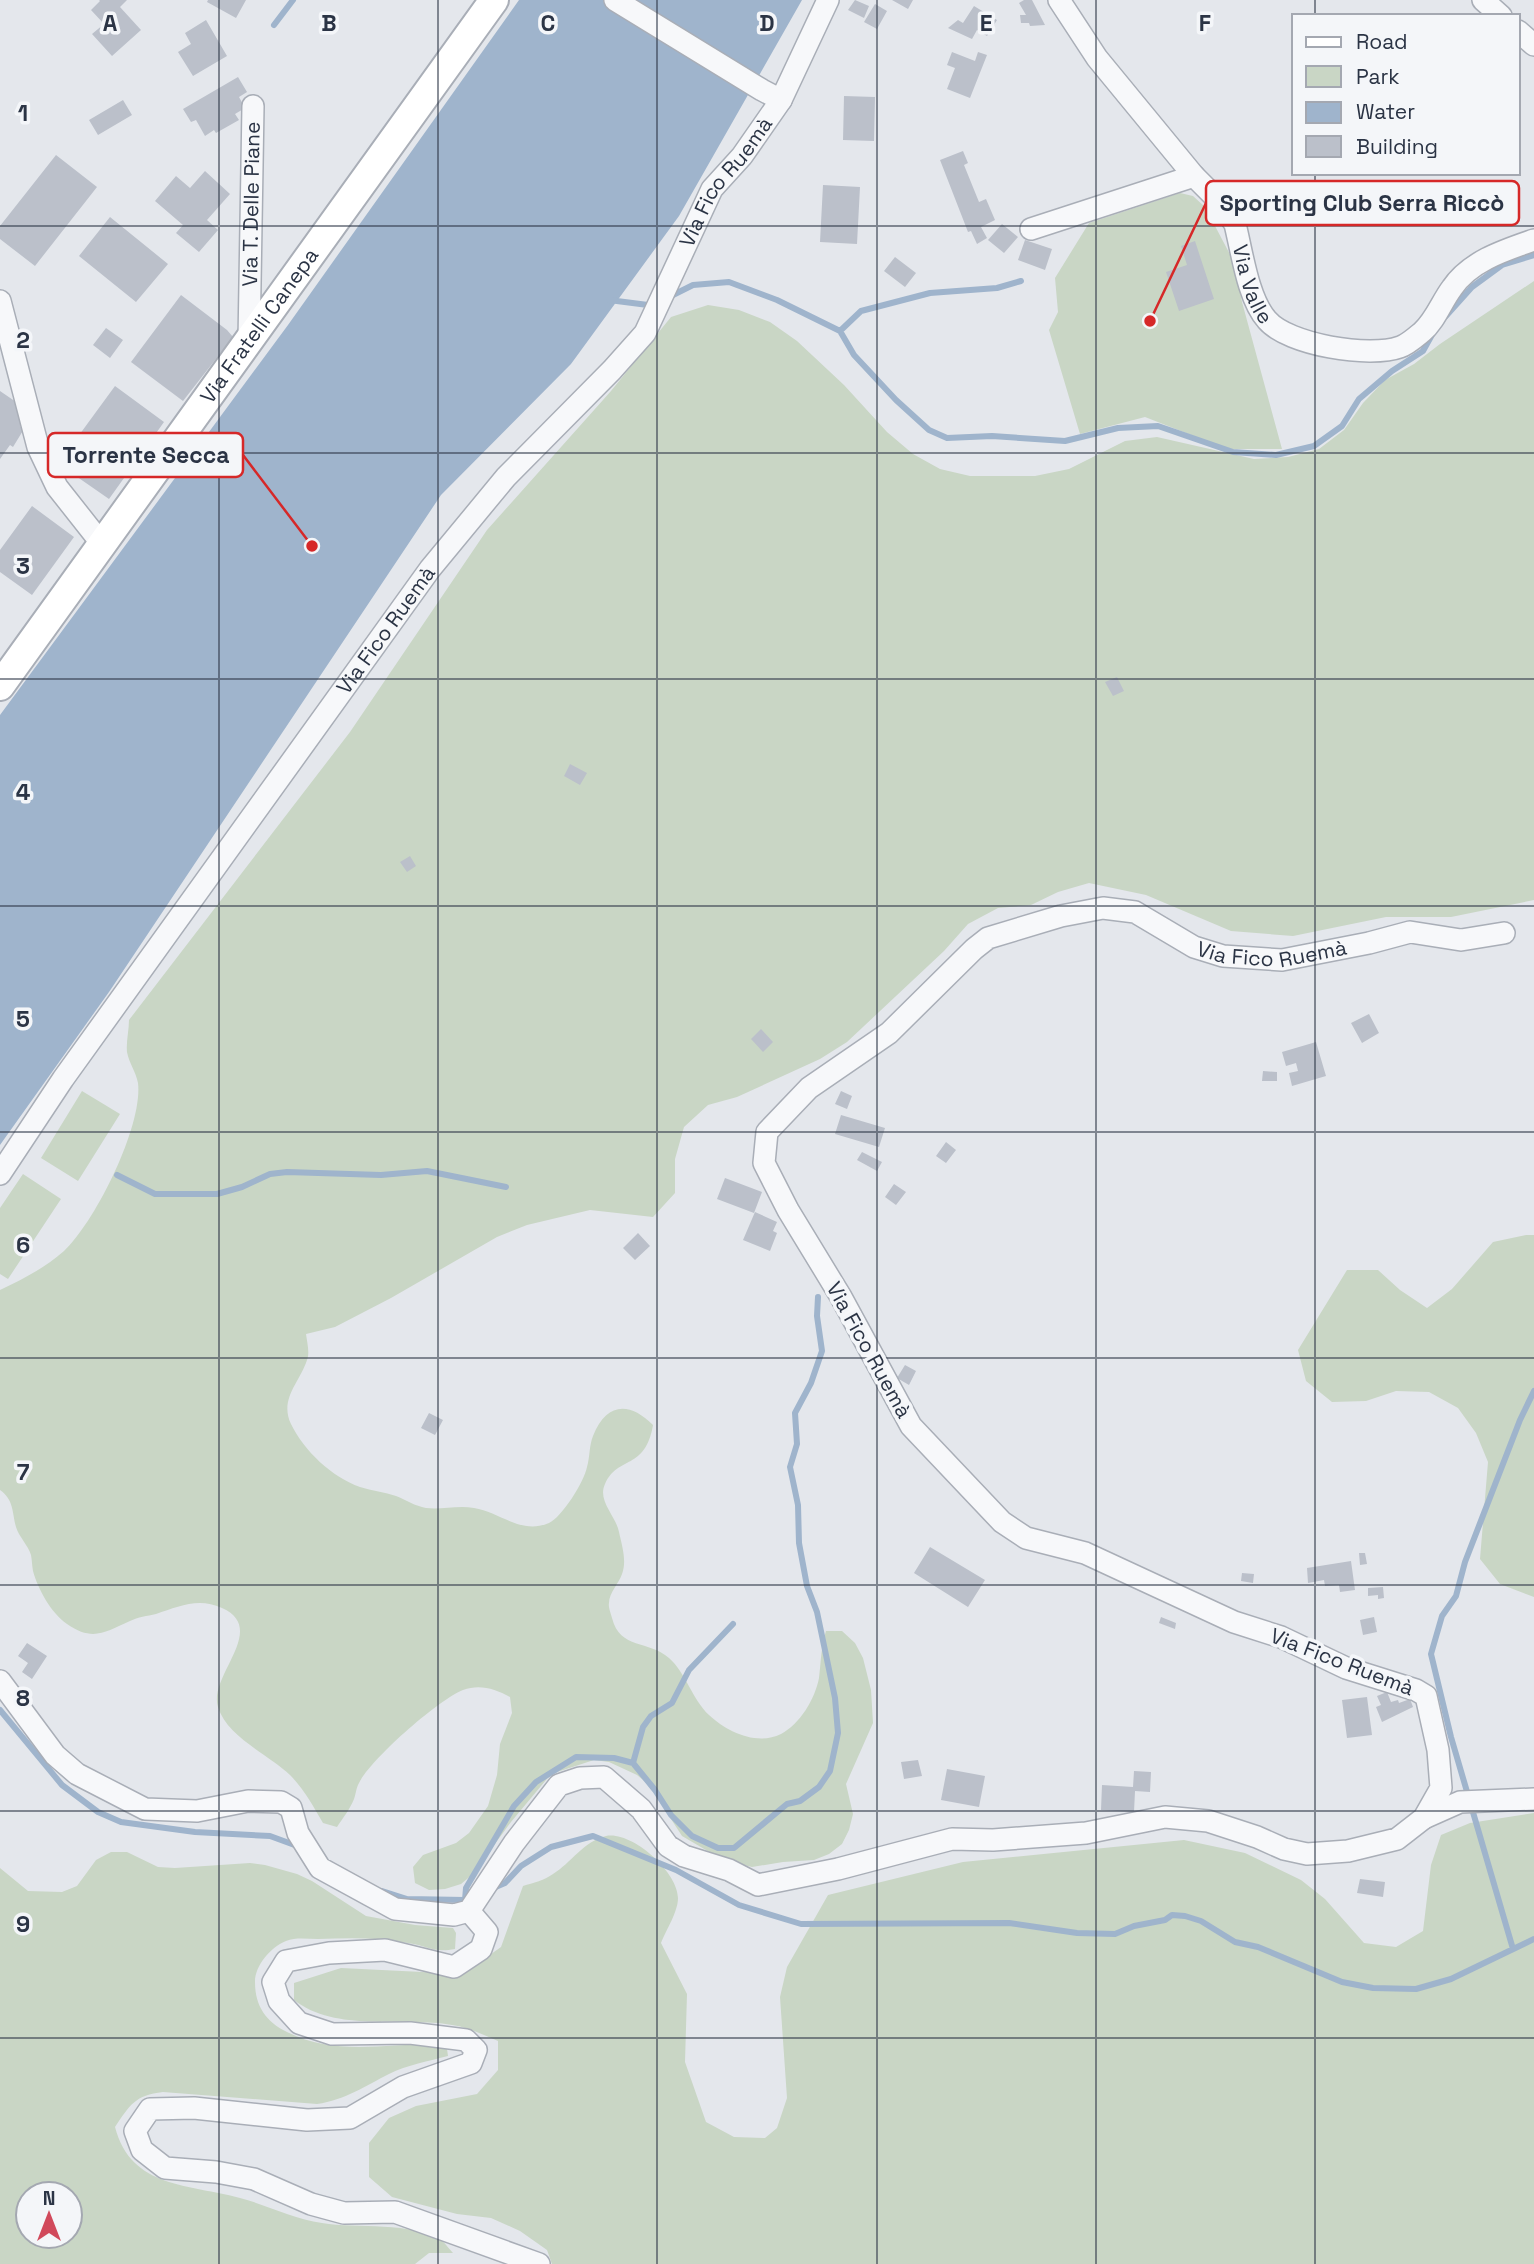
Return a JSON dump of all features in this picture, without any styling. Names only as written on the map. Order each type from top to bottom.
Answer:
[{"type":"main road","name":"Via Fratelli Canepa","points":[[0,686],[494,0]]},
{"type":"street","points":[[615,0],[772,95],[828,0]]},
{"type":"street","name":"Via Valle","points":[[1059,0],[1097,58],[1194,176],[1230,214],[1255,300],[1266,319],[1278,330],[1331,347],[1363,352],[1400,347],[1424,330],[1453,285],[1479,263],[1534,240]]},
{"type":"street","points":[[1483,0],[1499,14]]},
{"type":"street","points":[[1520,33],[1534,45]]},
{"type":"street","name":"Via Fico Ruemà","points":[[0,1174],[62,1079],[430,569],[506,477],[612,370],[645,332],[712,189],[742,156],[772,95]]},
{"type":"street","name":"Via T. Delle Piane","points":[[249,342],[253,106]]},
{"type":"street","points":[[1031,229],[1194,176]]},
{"type":"street","points":[[0,302],[38,447],[57,487],[102,544]]},
{"type":"street","name":"Via Fico Ruemà","points":[[469,1911],[514,1843],[559,1785],[580,1778],[604,1777],[641,1809],[668,1846],[684,1856],[729,1870],[758,1885],[838,1869],[952,1839],[993,1840],[1086,1833],[1165,1818],[1208,1821],[1284,1849],[1307,1854],[1348,1851],[1397,1839],[1424,1818],[1441,1788],[1438,1750],[1426,1696],[1416,1690],[1346,1668],[1282,1637],[1234,1622],[1085,1553],[1026,1538],[1002,1522],[911,1426],[764,1163],[767,1132],[780,1116],[809,1088],[889,1033],[988,938],[1061,916],[1103,908],[1135,912],[1194,947],[1213,953],[1282,960],[1410,932],[1461,940],[1504,933]]},
{"type":"street","points":[[0,1681],[55,1755],[77,1773],[145,1809],[197,1811],[248,1801],[281,1802],[291,1808],[298,1833],[320,1868],[395,1909],[454,1915],[469,1911],[486,1932],[481,1949],[454,1967],[385,1950],[329,1953],[286,1961],[273,1982],[279,2001],[299,2023],[332,2034],[410,2033],[466,2040],[476,2050],[471,2063],[403,2087],[350,2118],[307,2120],[194,2108],[150,2109],[135,2131],[142,2150],[165,2168],[216,2172],[254,2179],[311,2204],[344,2213],[395,2212],[539,2264]]},
{"type":"street","points":[[1424,1818],[1460,1802],[1534,1799]]},
{"type":"green space","points":[[1180,193],[1193,196],[1205,207],[1234,262],[1242,302],[1282,449],[1227,449],[1145,417],[1080,434],[1049,330],[1058,312],[1055,278],[1089,223]]},
{"type":"green space","points":[[1534,281],[1534,900],[1451,917],[1386,917],[1293,936],[1231,931],[1146,895],[1089,883],[1058,892],[1031,905],[998,908],[968,924],[944,951],[847,1042],[820,1059],[737,1097],[708,1105],[684,1127],[675,1159],[675,1193],[653,1217],[590,1210],[527,1225],[497,1237],[335,1327],[306,1334],[308,1357],[287,1407],[291,1424],[303,1444],[329,1470],[350,1483],[422,1507],[474,1508],[520,1525],[539,1526],[549,1523],[566,1507],[582,1481],[593,1436],[604,1417],[619,1409],[627,1409],[653,1425],[644,1450],[610,1475],[603,1490],[623,1548],[622,1574],[609,1605],[616,1628],[628,1640],[661,1652],[669,1658],[709,1715],[733,1732],[752,1738],[781,1734],[806,1710],[817,1686],[826,1631],[842,1631],[855,1643],[863,1658],[871,1690],[873,1723],[846,1784],[853,1814],[842,1844],[829,1854],[814,1860],[752,1867],[723,1860],[682,1836],[649,1785],[637,1775],[609,1762],[594,1760],[551,1774],[473,1874],[461,1884],[429,1890],[415,1883],[413,1867],[423,1855],[456,1843],[469,1833],[488,1806],[497,1775],[500,1744],[512,1713],[510,1697],[475,1687],[452,1696],[422,1717],[366,1773],[358,1785],[351,1806],[337,1827],[323,1823],[290,1775],[239,1736],[223,1718],[217,1695],[239,1640],[240,1628],[235,1617],[222,1608],[196,1603],[92,1634],[67,1624],[56,1614],[38,1585],[31,1555],[17,1531],[10,1502],[0,1490],[0,1290],[41,1268],[64,1251],[89,1219],[114,1172],[125,1147],[138,1101],[138,1083],[127,1052],[129,1020],[350,732],[487,530],[611,391],[671,317],[708,305],[739,310],[770,322],[797,341],[844,385],[887,432],[913,454],[940,469],[970,476],[1035,476],[1069,469],[1125,441],[1157,437],[1254,459],[1288,457],[1319,449],[1344,430],[1363,403],[1385,380],[1414,364]]},
{"type":"green space","points":[[82,1091],[120,1114],[78,1181],[41,1158]]},
{"type":"green space","points":[[23,1174],[61,1199],[8,1279],[0,1274],[0,1208]]},
{"type":"green space","points":[[1534,1235],[1534,1597],[1500,1584],[1480,1559],[1488,1462],[1476,1433],[1458,1408],[1429,1392],[1396,1391],[1366,1401],[1332,1402],[1306,1381],[1298,1350],[1347,1270],[1378,1270],[1400,1290],[1427,1308],[1452,1289],[1493,1242]]},
{"type":"green space","points":[[1534,1813],[1534,2264],[552,2264],[547,2250],[520,2231],[491,2218],[457,2214],[392,2197],[369,2177],[369,2143],[389,2118],[416,2106],[477,2094],[498,2070],[498,2041],[452,2025],[370,2022],[329,2017],[294,2000],[294,1983],[341,1968],[463,1974],[501,1947],[523,1886],[550,1876],[591,1842],[606,1836],[617,1836],[652,1855],[676,1888],[676,1909],[661,1943],[687,1994],[685,2062],[706,2122],[734,2137],[765,2138],[777,2128],[787,2098],[780,1997],[787,1967],[828,1895],[963,1862],[1184,1840],[1245,1853],[1301,1880],[1325,1899],[1364,1943],[1396,1947],[1423,1931],[1431,1865],[1441,1835],[1470,1823]]},
{"type":"green space","points":[[111,1852],[127,1852],[158,1867],[250,1863],[297,1874],[366,1916],[415,1925],[453,1928],[456,1933],[455,1949],[447,1950],[374,1939],[290,1940],[280,1944],[265,1957],[255,1982],[257,1999],[268,2018],[287,2032],[305,2039],[323,2044],[359,2047],[434,2044],[447,2049],[448,2056],[403,2068],[346,2096],[317,2104],[154,2093],[134,2102],[115,2127],[123,2147],[134,2162],[148,2173],[165,2180],[240,2198],[312,2221],[416,2231],[442,2241],[453,2253],[429,2253],[415,2264],[0,2264],[0,1868],[28,1891],[62,1892],[77,1886],[96,1860]]},
{"type":"water","points":[[519,0],[802,0],[679,216],[571,364],[441,495],[109,992],[0,1145],[0,715],[288,325]]},
{"type":"building","points":[[99,0],[127,0],[120,7],[141,30],[112,56],[92,34],[104,24],[91,10]]},
{"type":"building","points":[[246,0],[236,18],[207,2]]},
{"type":"building","points":[[855,0],[869,6],[864,18],[848,10]]},
{"type":"building","points":[[892,0],[913,0],[908,9]]},
{"type":"building","points":[[1032,0],[1045,25],[1030,26],[1029,23],[1021,23],[1020,15],[1026,15],[1019,3]]},
{"type":"building","points":[[875,4],[887,11],[877,29],[864,22]]},
{"type":"building","points":[[974,6],[997,20],[987,36],[977,30],[972,39],[948,28],[958,20],[963,23]]},
{"type":"building","points":[[206,20],[227,56],[193,76],[178,52],[191,44],[185,33]]},
{"type":"building","points":[[952,52],[975,61],[978,52],[987,55],[970,98],[947,89],[955,68],[947,65]]},
{"type":"building","points":[[238,77],[247,92],[239,97],[245,108],[235,114],[239,120],[205,136],[196,120],[191,122],[183,109]]},
{"type":"building","points":[[844,96],[875,97],[874,141],[843,140]]},
{"type":"building","points":[[123,100],[132,115],[98,135],[89,120]]},
{"type":"building","points":[[963,151],[968,163],[964,165],[979,202],[986,199],[995,220],[981,227],[987,238],[977,244],[971,231],[968,232],[940,160]]},
{"type":"building","points":[[56,155],[97,187],[35,266],[0,239],[0,226]]},
{"type":"building","points":[[205,171],[230,194],[207,220],[218,230],[199,252],[176,233],[183,225],[155,201],[176,176],[190,188]]},
{"type":"building","points":[[823,185],[860,187],[857,244],[820,242]]},
{"type":"building","points":[[110,217],[168,264],[136,302],[79,256]]},
{"type":"building","points":[[1002,224],[1018,237],[1004,253],[988,240]]},
{"type":"building","points":[[1025,240],[1052,249],[1045,270],[1018,260]]},
{"type":"building","points":[[1195,241],[1214,299],[1179,311],[1166,272],[1187,265],[1181,246]]},
{"type":"building","points":[[895,257],[916,273],[905,287],[884,271]]},
{"type":"building","points":[[181,295],[233,337],[183,401],[131,362]]},
{"type":"building","points":[[106,328],[123,340],[110,358],[93,345]]},
{"type":"building","points":[[115,386],[164,422],[109,499],[73,474],[81,464],[66,453]]},
{"type":"building","points":[[0,391],[19,404],[24,421],[20,426],[24,429],[13,447],[10,445],[0,459]]},
{"type":"building","points":[[32,506],[74,537],[32,595],[0,572],[0,550]]},
{"type":"building","points":[[1117,677],[1124,691],[1113,696],[1105,682]]},
{"type":"building","points":[[570,764],[587,773],[580,785],[564,776]]},
{"type":"building","points":[[410,856],[416,866],[407,872],[400,862]]},
{"type":"building","points":[[1369,1014],[1379,1033],[1362,1043],[1351,1023]]},
{"type":"building","points":[[761,1029],[773,1042],[763,1052],[751,1039]]},
{"type":"building","points":[[1316,1042],[1326,1076],[1292,1086],[1289,1073],[1298,1071],[1296,1063],[1286,1066],[1282,1052]]},
{"type":"building","points":[[1263,1071],[1277,1072],[1277,1081],[1262,1081]]},
{"type":"building","points":[[841,1091],[852,1096],[847,1109],[835,1104]]},
{"type":"building","points":[[841,1115],[885,1128],[879,1147],[835,1134]]},
{"type":"building","points":[[946,1142],[956,1150],[946,1163],[936,1156]]},
{"type":"building","points":[[862,1152],[882,1162],[877,1171],[857,1160]]},
{"type":"building","points":[[725,1178],[762,1192],[754,1213],[717,1199]]},
{"type":"building","points":[[894,1184],[906,1192],[896,1205],[885,1197]]},
{"type":"building","points":[[755,1212],[777,1222],[773,1231],[777,1233],[770,1251],[743,1240]]},
{"type":"building","points":[[638,1233],[650,1246],[635,1260],[623,1248]]},
{"type":"building","points":[[905,1365],[916,1371],[909,1385],[897,1378]]},
{"type":"building","points":[[429,1413],[443,1420],[435,1435],[421,1428]]},
{"type":"building","points":[[930,1547],[985,1580],[968,1607],[914,1573]]},
{"type":"building","points":[[1359,1553],[1365,1553],[1367,1564],[1360,1565]]},
{"type":"building","points":[[1351,1561],[1355,1590],[1340,1592],[1339,1585],[1325,1586],[1324,1580],[1308,1583],[1307,1568]]},
{"type":"building","points":[[1242,1573],[1254,1574],[1253,1583],[1241,1581]]},
{"type":"building","points":[[1383,1587],[1384,1598],[1378,1599],[1378,1595],[1368,1596],[1368,1588]]},
{"type":"building","points":[[1161,1617],[1176,1623],[1175,1629],[1159,1623]]},
{"type":"building","points":[[1374,1617],[1377,1632],[1363,1635],[1360,1620]]},
{"type":"building","points":[[27,1643],[47,1656],[32,1679],[22,1672],[28,1663],[18,1656]]},
{"type":"building","points":[[1387,1692],[1391,1702],[1398,1700],[1399,1703],[1410,1699],[1413,1707],[1382,1722],[1376,1707],[1381,1705],[1377,1696]]},
{"type":"building","points":[[1367,1697],[1372,1735],[1347,1738],[1342,1700]]},
{"type":"building","points":[[918,1760],[922,1776],[904,1779],[901,1762]]},
{"type":"building","points":[[947,1769],[985,1776],[979,1807],[941,1800]]},
{"type":"building","points":[[1134,1771],[1151,1772],[1150,1792],[1135,1791],[1134,1812],[1101,1810],[1102,1785],[1133,1787]]},
{"type":"building","points":[[1360,1879],[1385,1882],[1383,1897],[1357,1893]]},
{"type":"waterway","points":[[274,25],[293,0]]},
{"type":"waterway","points":[[1446,316],[1472,287],[1502,265],[1534,255]]},
{"type":"waterway","points":[[840,331],[861,311],[930,293],[997,288],[1021,281]]},
{"type":"waterway","points":[[667,298],[693,285],[729,282],[777,300],[840,331],[854,355],[896,400],[929,430],[947,438],[992,436],[1065,441],[1118,428],[1158,426],[1233,452],[1276,455],[1314,446],[1342,426],[1359,399],[1392,371],[1423,351],[1433,333]]},
{"type":"waterway","points":[[609,300],[648,305],[654,303]]},
{"type":"waterway","points":[[117,1175],[155,1194],[217,1194],[242,1187],[270,1174],[287,1172],[381,1175],[427,1171],[506,1187]]},
{"type":"waterway","points":[[465,1900],[466,1888],[514,1806],[536,1782],[576,1757],[614,1758],[633,1763],[671,1815],[692,1836],[718,1848],[734,1848],[787,1804],[800,1801],[819,1787],[830,1771],[838,1733],[835,1698],[817,1612],[807,1586],[799,1543],[798,1505],[790,1467],[797,1444],[795,1413],[811,1383],[822,1351],[817,1316],[818,1297]]},
{"type":"waterway","points":[[1513,1949],[1451,1737],[1431,1654],[1442,1616],[1456,1596],[1465,1562],[1520,1420],[1534,1391]]},
{"type":"waterway","points":[[633,1763],[643,1727],[651,1716],[672,1703],[689,1670],[733,1624]]},
{"type":"waterway","points":[[0,1710],[62,1785],[98,1812],[121,1822],[195,1832],[270,1836],[300,1847]]},
{"type":"waterway","points":[[491,1889],[505,1883],[521,1866],[551,1847],[593,1836],[676,1870],[739,1905],[801,1924],[1009,1923],[1077,1933],[1115,1934],[1134,1926],[1165,1920],[1172,1915],[1185,1916],[1201,1921],[1235,1942],[1258,1947],[1342,1982],[1373,1988],[1416,1989],[1451,1979],[1534,1939]]},
{"type":"waterway","points":[[382,1891],[407,1899],[465,1900],[471,1897]]},
{"type":"place","name":"Sporting Club Serra Riccò","points":[[1150,321]]},
{"type":"place","name":"Torrente Secca","points":[[312,546]]}]
